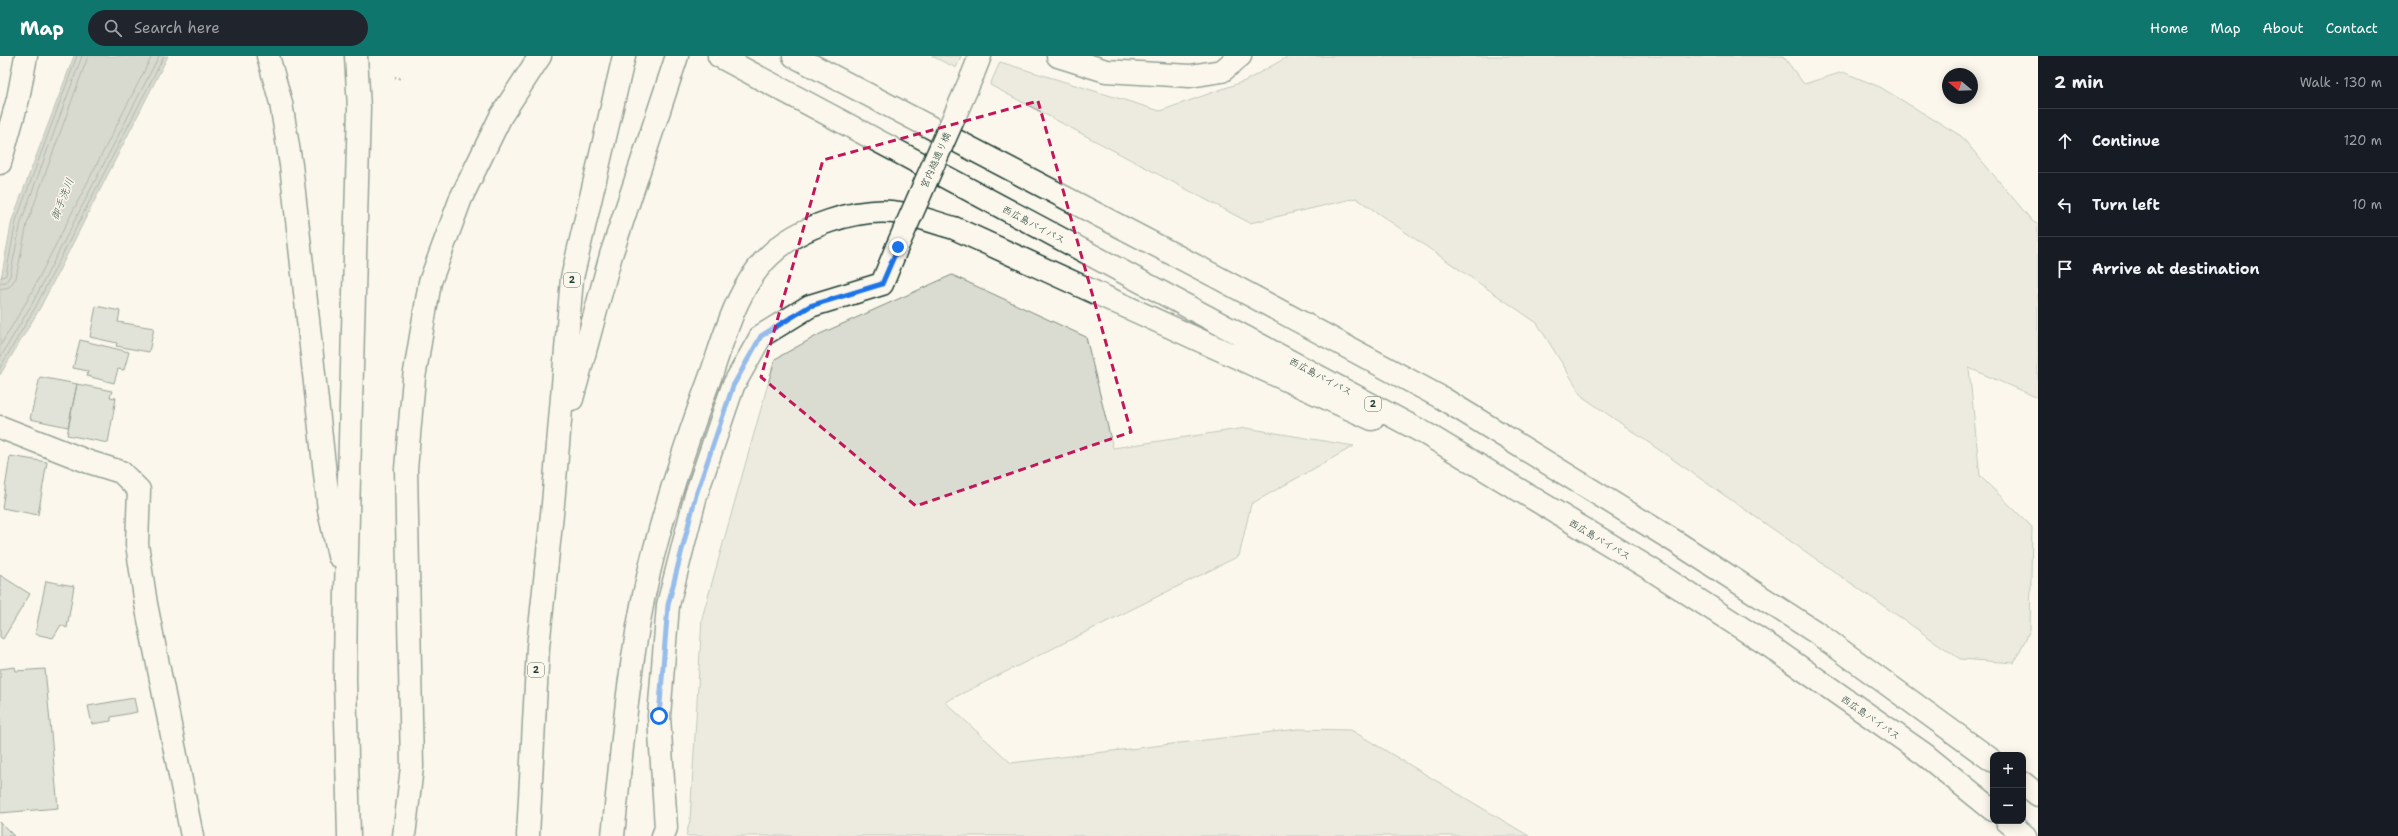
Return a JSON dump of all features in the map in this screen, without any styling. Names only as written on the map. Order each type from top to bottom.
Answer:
[{"type":"main road","points":[[0,162],[18,99],[26,56]]},
{"type":"main road","points":[[268,56],[281,103],[291,165],[329,510],[346,589]]},
{"type":"main road","points":[[349,836],[345,680],[346,589],[360,108],[356,56]]},
{"type":"main road","points":[[404,836],[412,767],[406,469],[414,378],[430,282],[461,198],[501,116],[540,56]]},
{"type":"main road","points":[[553,504],[570,405],[609,263],[677,56]]},
{"type":"main road","name":"西広島バイパス","points":[[719,56],[1314,372],[1428,435],[1652,570],[1771,647],[1924,754],[1990,808]]},
{"type":"main road","points":[[794,56],[1199,267],[1442,398],[1676,542],[1817,633],[1990,759]]},
{"type":"main road","points":[[1058,56],[1106,71],[1190,76],[1222,71],[1240,56]]},
{"type":"main road","name":"2","points":[[528,836],[538,647],[553,504],[572,278],[624,58]]},
{"type":"main road","name":"宮内越通り橋","points":[[663,836],[666,828],[659,716],[668,605],[696,495],[733,386],[761,336],[810,306],[882,284],[977,65]]},
{"type":"main road","points":[[613,836],[635,646],[649,572],[670,492],[736,307],[749,281],[769,256],[791,239],[817,226],[844,217],[872,212],[900,213],[954,228],[1417,439],[1483,472],[1553,511]]},
{"type":"main road","points":[[0,427],[89,462],[121,472],[139,490],[137,544],[146,604],[192,836]]},
{"type":"main road","points":[[2026,785],[2038,795]]},
{"type":"main road","points":[[2011,824],[2025,836]]},
{"type":"path","points":[[395,76],[403,79]]},
{"type":"highlighted area","points":[[1038,101],[1131,432],[916,506],[761,377],[823,160]]},
{"type":"shaded area","points":[[932,56],[961,56],[956,68]]},
{"type":"shaded area","points":[[1289,56],[1783,56],[1804,84],[1843,72],[1880,87],[1961,136],[2033,222],[2038,224],[2038,398],[1969,368],[1980,476],[2032,527],[2030,630],[2014,663],[1960,659],[1583,397],[1537,323],[1356,198],[1250,223],[990,85],[1000,62],[1160,111],[1245,81]]},
{"type":"shaded area","points":[[952,275],[1086,337],[1113,448],[1246,428],[1354,446],[1251,504],[1239,556],[945,702],[1011,763],[1298,729],[1351,730],[1529,836],[686,836],[690,820],[702,618],[775,359],[820,334]]},
{"type":"water","name":"御手洗川","points":[[74,56],[168,56],[40,308],[0,375],[0,284],[12,220]]},
{"type":"building","points":[[96,306],[120,311],[118,322],[154,328],[149,352],[116,346],[117,343],[90,337]]},
{"type":"building","points":[[80,340],[129,352],[124,370],[118,369],[114,383],[87,376],[88,371],[73,368]]},
{"type":"building","points":[[40,377],[77,384],[68,427],[30,419]]},
{"type":"building","points":[[77,384],[112,391],[110,397],[116,398],[108,443],[67,435]]},
{"type":"building","points":[[10,456],[47,462],[38,515],[2,508]]},
{"type":"building","points":[[0,575],[30,594],[3,639],[0,637]]},
{"type":"building","points":[[46,581],[74,586],[67,628],[61,625],[53,638],[35,634]]},
{"type":"building","points":[[15,667],[16,671],[45,669],[58,808],[0,813],[0,669]]},
{"type":"building","points":[[134,698],[137,712],[111,717],[111,721],[92,724],[88,706]]},
{"type":"building","points":[[0,822],[14,836],[0,836]]},
{"type":"route","points":[[659,716],[668,605],[696,495],[733,386],[761,336],[810,306],[882,284],[898,247]]}]
